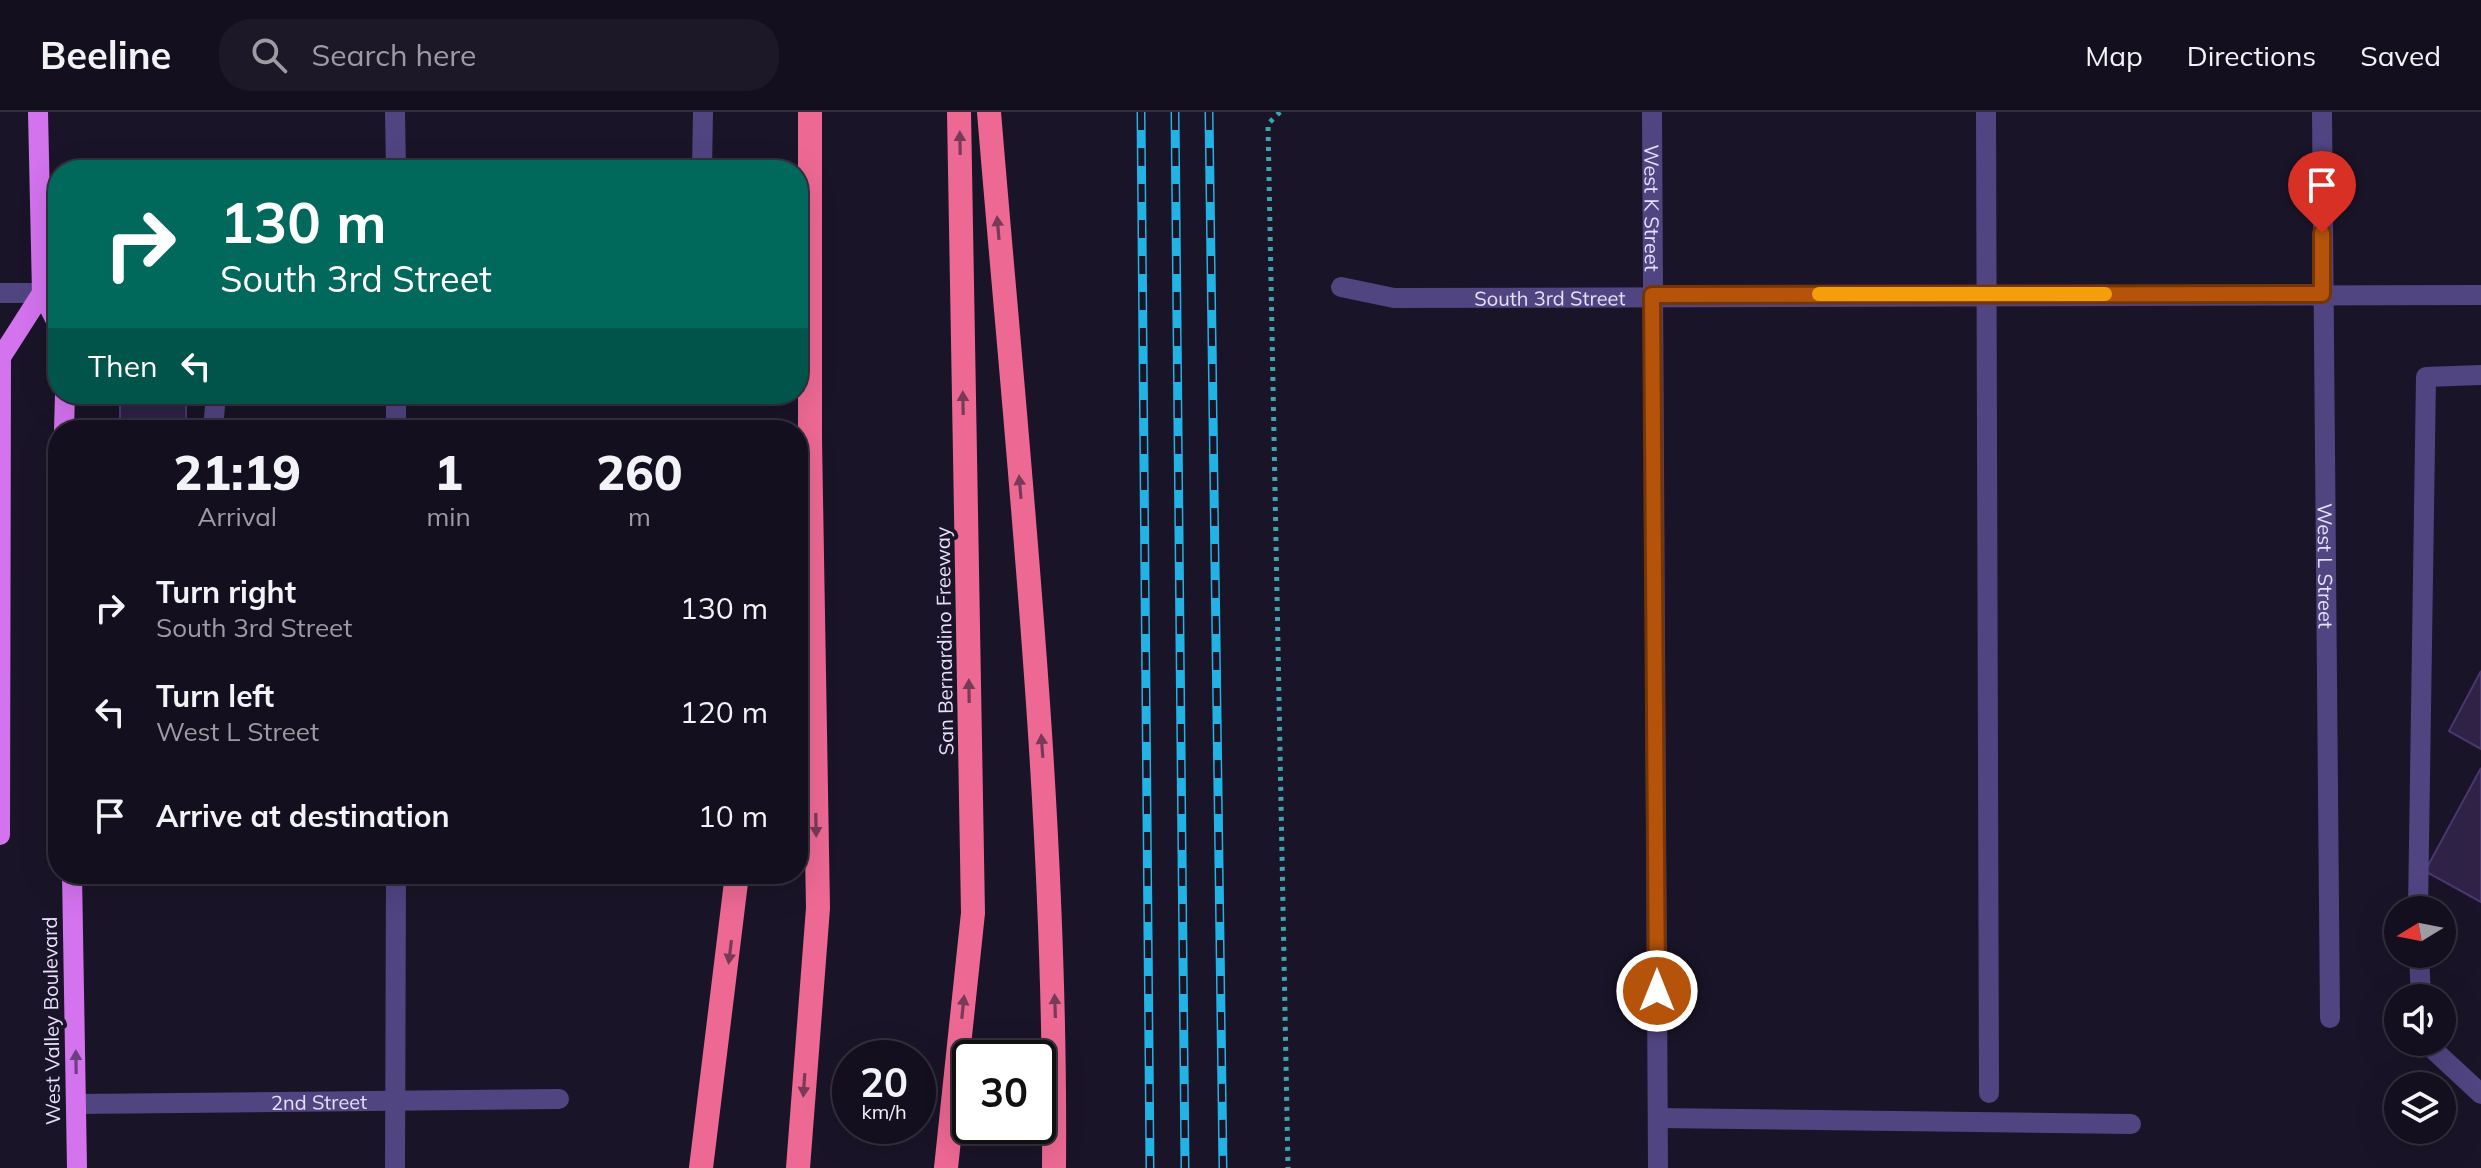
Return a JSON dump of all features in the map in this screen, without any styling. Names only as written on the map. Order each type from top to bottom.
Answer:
[{"type":"highway","points":[[798,1168],[818,908],[810,439],[810,112]]},
{"type":"highway","name":"San Bernardino Freeway","points":[[946,1168],[973,913],[959,112]]},
{"type":"highway","points":[[989,112],[1043,755],[1055,1011],[1054,1168]]},
{"type":"highway","points":[[808,444],[810,439]]},
{"type":"highway","points":[[701,1168],[736,884]]},
{"type":"main road","points":[[38,112],[48,263]]},
{"type":"main road","points":[[0,835],[1,357],[48,296]]},
{"type":"main road","name":"West Valley Boulevard","points":[[72,884],[77,1168]]},
{"type":"street","points":[[395,112],[396,160]]},
{"type":"street","points":[[702,160],[703,112]]},
{"type":"street","name":"West K Street","points":[[1652,112],[1658,1168]]},
{"type":"street","points":[[1986,112],[1989,1093]]},
{"type":"street","name":"West L Street","points":[[2322,112],[2330,1018]]},
{"type":"street","name":"South 3rd Street","points":[[1341,287],[1394,298],[2481,295]]},
{"type":"street","points":[[0,293],[48,293]]},
{"type":"street","points":[[2418,896],[2426,377],[2481,375]]},
{"type":"street","points":[[395,1168],[396,884]]},
{"type":"street","points":[[2440,1056],[2481,1094]]},
{"type":"street","name":"2nd Street","points":[[77,1104],[559,1099]]},
{"type":"street","points":[[1658,1118],[2131,1124]]},
{"type":"path","points":[[1280,112],[1268,124],[1288,1168]]},
{"type":"building","points":[[120,404],[186,404],[186,420],[120,420]]},
{"type":"building","points":[[2481,671],[2481,749],[2449,731]]},
{"type":"building","points":[[2481,768],[2481,902],[2425,871]]},
{"type":"railway","points":[[1141,112],[1150,1168]]},
{"type":"railway","points":[[1175,112],[1185,1168]]},
{"type":"railway","points":[[1209,112],[1223,1168]]},
{"type":"slow traffic","points":[[1819,294],[2105,294]]},
{"type":"route","points":[[1657,991],[1652,295],[2322,294],[2322,233]]}]
